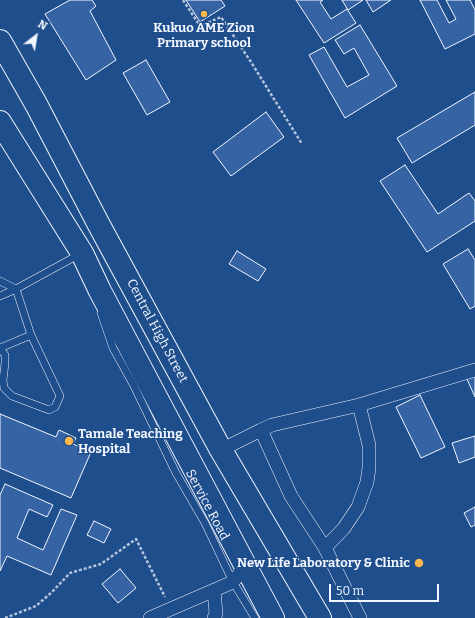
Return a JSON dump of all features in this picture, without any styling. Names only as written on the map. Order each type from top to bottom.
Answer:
[{"type":"highway","name":"Central High Street","points":[[0,41],[36,104],[220,450],[320,618]]},
{"type":"highway","points":[[0,122],[82,253],[100,291],[273,618]]},
{"type":"street","points":[[220,450],[272,425],[359,405],[475,370]]},
{"type":"street","points":[[325,548],[344,528],[358,507],[367,482],[369,468],[368,445],[359,405]]},
{"type":"street","points":[[261,430],[291,496],[325,548],[360,618]]},
{"type":"street","points":[[150,618],[233,582],[246,565]]},
{"type":"street","points":[[214,590],[216,614],[214,618]]},
{"type":"lane","points":[[0,296],[16,289],[82,253]]},
{"type":"lane","points":[[0,281],[16,289],[31,335],[60,396],[55,407],[50,410],[12,396],[4,388],[3,380],[5,363],[4,355],[0,348],[31,335]]},
{"type":"lane","name":"Service Road","points":[[100,291],[102,318],[113,348],[133,384],[176,473],[233,582],[255,618]]},
{"type":"path","points":[[183,0],[200,26],[221,17],[302,144]]},
{"type":"path","points":[[5,618],[36,606],[52,592],[70,572],[101,564],[136,539],[171,608]]},
{"type":"building","points":[[70,0],[92,0],[96,6],[90,11],[116,60],[86,80],[45,14]]},
{"type":"building","name":"Kukuo AME Zion Primary school","points":[[186,0],[221,0],[225,6],[200,22]]},
{"type":"building","points":[[296,0],[323,0],[320,2],[331,19],[347,9],[356,23],[324,43]]},
{"type":"building","points":[[342,0],[363,0],[348,10]]},
{"type":"building","points":[[366,0],[391,0],[373,12]]},
{"type":"building","points":[[420,0],[437,0],[449,23],[456,19],[446,0],[470,0],[475,10],[475,34],[445,49]]},
{"type":"building","points":[[360,25],[397,86],[345,118],[309,55],[324,47],[347,87],[369,75],[354,48],[344,54],[335,40]]},
{"type":"building","points":[[146,60],[170,102],[147,115],[123,73]]},
{"type":"building","points":[[475,92],[475,125],[412,163],[397,138]]},
{"type":"building","points":[[266,112],[284,137],[231,176],[213,152]]},
{"type":"building","points":[[405,165],[438,214],[469,193],[475,201],[475,221],[427,252],[380,181]]},
{"type":"building","points":[[468,249],[475,260],[475,306],[470,309],[443,264]]},
{"type":"building","points":[[237,251],[266,269],[258,281],[229,264]]},
{"type":"building","points":[[475,373],[475,397],[466,377]]},
{"type":"building","points":[[420,395],[445,447],[421,458],[396,407]]},
{"type":"building","points":[[0,414],[56,437],[59,430],[76,438],[73,444],[91,452],[71,498],[0,468]]},
{"type":"building","points":[[475,436],[475,457],[459,463],[452,443]]},
{"type":"building","points":[[5,484],[53,505],[47,517],[29,509],[17,538],[43,550],[61,509],[77,515],[51,575],[7,556],[0,571],[0,495]]},
{"type":"building","points":[[475,507],[475,525],[471,527],[464,513]]},
{"type":"building","points":[[94,521],[111,529],[104,543],[87,535]]},
{"type":"building","points":[[120,569],[136,588],[118,603],[102,584]]},
{"type":"place","name":"Kukuo AME Zion Primary school","points":[[204,14]]},
{"type":"place","name":"Tamale Teaching Hospital","points":[[69,441]]},
{"type":"place","name":"New Life Laboratory & Clinic","points":[[419,563]]}]
